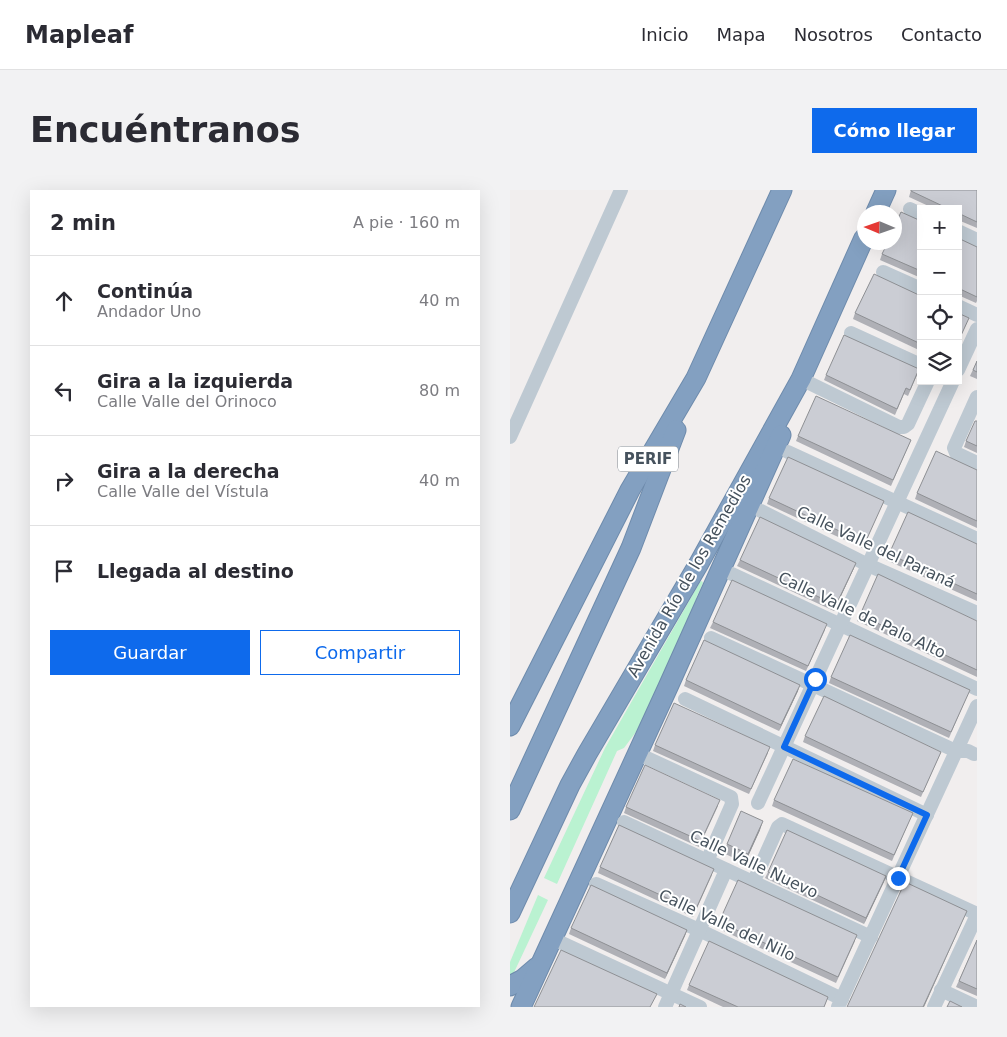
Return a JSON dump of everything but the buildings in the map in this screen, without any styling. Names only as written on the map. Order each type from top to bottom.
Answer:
[{"type":"highway","name":"PERIF","points":[[510,726],[630,490],[696,378],[782,190]]},
{"type":"highway","points":[[879,205],[886,190]]},
{"type":"highway","name":"Avenida Río de los Remedios","points":[[510,913],[570,785],[702,556],[800,379],[859,250]]},
{"type":"highway","points":[[510,810],[631,548],[696,378]]},
{"type":"highway","points":[[521,1007],[539,965],[640,764],[777,446],[800,379]]},
{"type":"highway","points":[[510,986],[523,979],[539,965]]},
{"type":"street","points":[[510,437],[621,190]]},
{"type":"street","points":[[962,233],[977,240]]},
{"type":"street","points":[[883,272],[917,287]]},
{"type":"street","points":[[962,308],[977,315]]},
{"type":"street","points":[[962,361],[977,329]]},
{"type":"street","points":[[851,333],[917,363]]},
{"type":"street","points":[[800,379],[902,427],[908,424],[926,385]]},
{"type":"street","points":[[758,803],[951,385]]},
{"type":"street","points":[[977,397],[954,445],[954,451],[977,463]]},
{"type":"street","points":[[788,452],[977,539]]},
{"type":"street","name":"Calle Valle del Paraná","points":[[761,511],[868,565],[977,613]]},
{"type":"street","name":"Calle Valle de Palo Alto","points":[[732,574],[977,689]]},
{"type":"street","points":[[711,638],[956,751],[968,751],[974,754]]},
{"type":"street","points":[[685,699],[927,815]]},
{"type":"street","points":[[840,1003],[956,751],[971,732],[977,706]]},
{"type":"street","points":[[640,764],[730,796],[732,804],[708,862]]},
{"type":"street","name":"Calle Valle Nuevo","points":[[624,822],[870,938]]},
{"type":"street","points":[[752,883],[778,827],[782,824],[977,914],[934,1007]]},
{"type":"street","points":[[665,1007],[726,870]]},
{"type":"street","name":"Calle Valle del Nilo","points":[[596,884],[699,930],[840,1003]]},
{"type":"street","points":[[562,943],[700,1007]]},
{"type":"street","points":[[941,990],[977,1007]]},
{"type":"green space","points":[[702,581],[703,583],[692,613],[645,720],[624,748],[617,751],[557,884],[544,878],[605,748]]},
{"type":"green space","points":[[538,895],[548,900],[510,981],[510,962]]},
{"type":"route","points":[[815,679],[784,747],[927,815],[898,878]]}]
